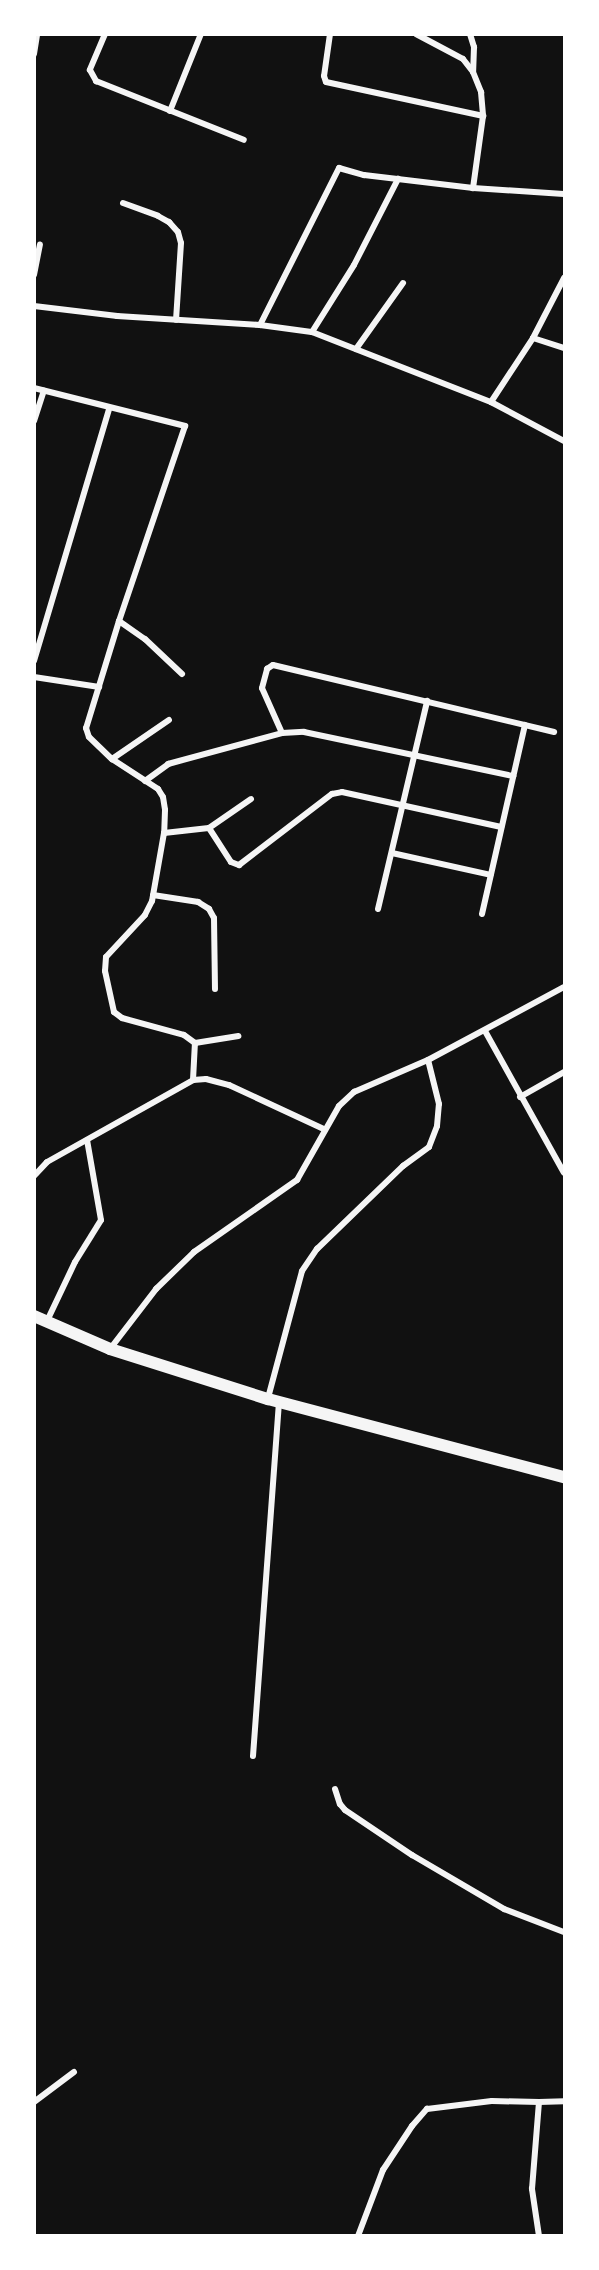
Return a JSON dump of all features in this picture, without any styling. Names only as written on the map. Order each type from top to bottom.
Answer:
[{"type":"highway","points":[[34,1316],[110,1349],[274,1400],[564,1477]]},
{"type":"street","points":[[34,54],[38,43],[37,34]]},
{"type":"street","points":[[105,34],[90,70],[96,81],[244,140]]},
{"type":"street","points":[[170,111],[201,34]]},
{"type":"street","points":[[330,34],[324,76],[326,82],[483,116]]},
{"type":"street","points":[[416,34],[463,59],[473,72],[481,92],[483,116],[473,188]]},
{"type":"street","points":[[470,34],[474,47],[473,72]]},
{"type":"street","points":[[260,325],[339,168],[364,175],[473,188],[564,194]]},
{"type":"street","points":[[312,332],[354,265],[398,179]]},
{"type":"street","points":[[123,203],[158,216],[169,222],[178,232],[181,243],[176,320]]},
{"type":"street","points":[[34,275],[40,245]]},
{"type":"street","points":[[491,402],[533,338],[564,278]]},
{"type":"street","points":[[356,350],[403,284]]},
{"type":"street","points":[[34,306],[176,320],[260,325],[312,332],[491,402],[564,441]]},
{"type":"street","points":[[533,338],[564,348]]},
{"type":"street","points":[[34,388],[109,409],[185,426],[118,621],[86,728],[89,736],[112,759],[158,789],[163,797],[165,810],[164,833],[153,895],[145,915],[106,957],[105,970],[114,1012],[122,1018],[184,1035],[195,1042],[238,1036]]},
{"type":"street","points":[[34,421],[44,391]]},
{"type":"street","points":[[34,661],[109,409]]},
{"type":"street","points":[[118,621],[145,639],[182,674]]},
{"type":"street","points":[[282,733],[262,688],[267,669],[273,665],[554,732]]},
{"type":"street","points":[[34,677],[99,687]]},
{"type":"street","points":[[378,909],[427,700]]},
{"type":"street","points":[[112,759],[169,720]]},
{"type":"street","points":[[482,914],[525,725]]},
{"type":"street","points":[[145,781],[168,764],[282,733],[304,732],[513,776]]},
{"type":"street","points":[[209,828],[231,862],[239,865],[332,794],[342,792],[501,827]]},
{"type":"street","points":[[164,833],[209,828],[251,798]]},
{"type":"street","points":[[392,853],[490,875]]},
{"type":"street","points":[[153,895],[198,902],[209,909],[214,918],[215,988]]},
{"type":"street","points":[[110,1349],[156,1289],[194,1252],[297,1180],[324,1129],[339,1106],[354,1092],[428,1060],[564,987]]},
{"type":"street","points":[[485,1031],[520,1097],[561,1161],[564,1173]]},
{"type":"street","points":[[193,1080],[195,1042]]},
{"type":"street","points":[[253,1756],[274,1400],[302,1271],[317,1249],[403,1166],[429,1146],[437,1126],[439,1104],[428,1060]]},
{"type":"street","points":[[520,1097],[564,1072]]},
{"type":"street","points":[[34,1176],[47,1162],[193,1080],[206,1079],[229,1085],[324,1129]]},
{"type":"street","points":[[47,1322],[75,1262],[100,1220],[87,1140]]},
{"type":"street","points":[[335,1789],[340,1804],[345,1810],[390,1838],[412,1855],[504,1909],[564,1932]]},
{"type":"street","points":[[34,2102],[74,2072]]},
{"type":"street","points":[[358,2235],[383,2170],[412,2126],[427,2109],[492,2101],[564,2102]]},
{"type":"street","points":[[539,2102],[532,2189],[539,2235]]}]
